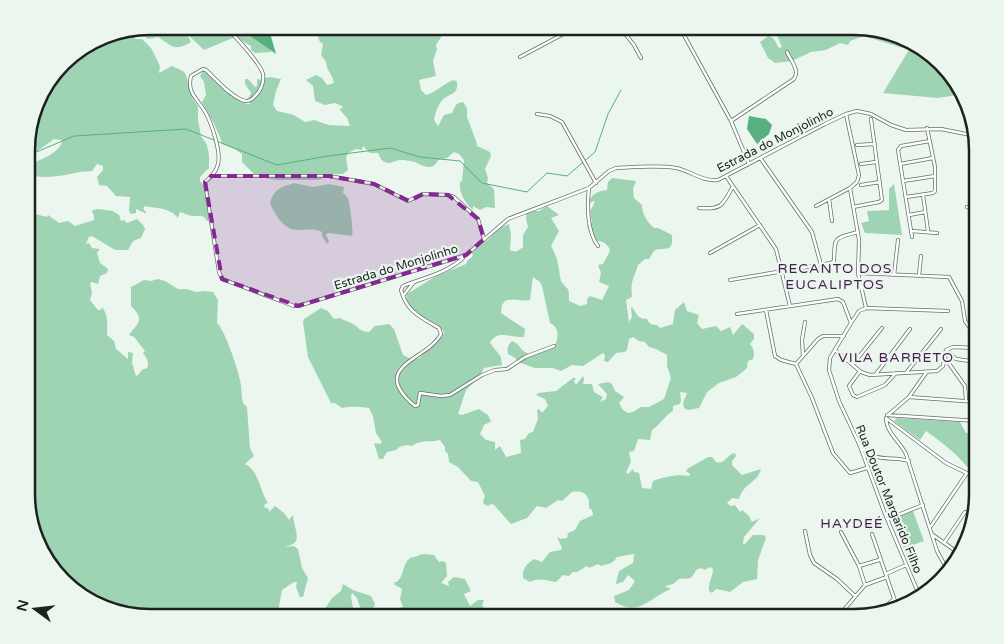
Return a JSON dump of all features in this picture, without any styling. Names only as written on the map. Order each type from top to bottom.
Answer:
[{"type":"street","points":[[211,176],[218,164],[216,143],[207,114],[193,96],[189,86],[190,76],[206,70],[244,101],[254,97],[263,82],[260,68],[233,35]]},
{"type":"street","points":[[520,58],[562,35]]},
{"type":"street","points":[[626,35],[641,58]]},
{"type":"street","points":[[684,35],[731,121],[749,164]]},
{"type":"street","points":[[731,121],[794,79],[797,73],[796,69],[787,52]]},
{"type":"street","points":[[816,206],[850,188],[857,182],[859,175],[846,114],[861,111],[906,130],[927,128],[968,134]]},
{"type":"street","points":[[537,114],[550,116],[562,122],[596,184]]},
{"type":"street","name":"Estrada do Monjolinho","points":[[211,176],[205,182],[219,272],[222,279],[294,306],[466,255],[508,219],[589,188],[609,171],[616,168],[672,168],[685,170],[710,181],[718,180],[846,114]]},
{"type":"street","points":[[853,207],[882,201],[871,119]]},
{"type":"street","points":[[906,198],[935,192],[933,158],[927,128]]},
{"type":"street","points":[[912,237],[898,150],[900,147],[930,142]]},
{"type":"street","points":[[857,146],[875,144]]},
{"type":"street","points":[[900,164],[933,158]]},
{"type":"street","points":[[761,159],[812,232],[821,265]]},
{"type":"street","points":[[860,164],[877,162]]},
{"type":"street","points":[[211,176],[329,176],[374,184],[408,200],[423,194],[448,195],[454,197],[478,219],[484,239]]},
{"type":"street","points":[[726,176],[776,249],[790,306]]},
{"type":"street","points":[[903,180],[935,176]]},
{"type":"street","points":[[861,185],[880,182]]},
{"type":"street","points":[[699,208],[713,209],[720,207],[733,186]]},
{"type":"street","points":[[589,188],[587,210],[592,236],[598,246]]},
{"type":"street","points":[[850,188],[859,232],[858,273],[866,308]]},
{"type":"street","points":[[922,195],[928,231]]},
{"type":"street","points":[[828,199],[832,221]]},
{"type":"street","points":[[908,215],[925,212]]},
{"type":"street","points":[[710,253],[760,225]]},
{"type":"street","points":[[911,231],[938,233]]},
{"type":"street","points":[[730,280],[831,263],[834,261],[833,246],[837,239],[859,232]]},
{"type":"street","points":[[894,275],[898,240]]},
{"type":"street","points":[[466,255],[456,264],[403,286],[401,290],[411,309],[439,328],[441,334],[436,341],[403,366],[399,373],[397,380],[400,388],[415,406],[418,405],[420,393],[445,396],[482,374],[507,369],[525,357],[554,346]]},
{"type":"street","points":[[919,276],[921,256]]},
{"type":"street","points":[[858,273],[951,277],[962,301],[965,321],[969,327]]},
{"type":"street","points":[[403,296],[414,282]]},
{"type":"street","points":[[737,314],[840,299],[851,323]]},
{"type":"street","points":[[946,350],[944,366],[940,370],[865,374],[835,350],[860,310],[866,308],[948,311]]},
{"type":"street","points":[[766,310],[775,356],[781,360],[796,364],[812,398],[834,455],[850,473],[868,468]]},
{"type":"street","points":[[803,356],[802,340],[805,322]]},
{"type":"street","points":[[852,364],[882,328]]},
{"type":"street","points":[[906,373],[941,329]]},
{"type":"street","points":[[875,374],[910,330]]},
{"type":"street","points":[[796,364],[818,339],[823,336],[844,336]]},
{"type":"street","points":[[946,350],[953,347],[969,348]]},
{"type":"street","name":"Rua Doutor Margarido Filho","points":[[835,350],[829,362],[829,370],[839,401],[860,446],[917,591]]},
{"type":"street","points":[[946,350],[956,359],[969,361]]},
{"type":"street","points":[[945,358],[965,386],[966,401]]},
{"type":"street","points":[[860,371],[848,386],[853,395],[860,397],[884,386],[896,373]]},
{"type":"street","points":[[887,417],[909,397],[926,372]]},
{"type":"street","points":[[909,397],[969,401]]},
{"type":"street","points":[[887,417],[969,421]]},
{"type":"street","points":[[887,417],[888,429],[903,448],[909,461],[939,556],[945,565]]},
{"type":"street","points":[[887,417],[946,463],[967,473],[931,527]]},
{"type":"street","points":[[860,446],[873,457],[897,458],[909,461]]},
{"type":"street","points":[[888,520],[923,505]]},
{"type":"street","points":[[944,542],[966,512]]},
{"type":"street","points":[[805,531],[810,555],[814,562],[837,579],[855,596]]},
{"type":"street","points":[[841,532],[859,566],[865,585]]},
{"type":"street","points":[[872,534],[895,599],[891,603]]},
{"type":"street","points":[[933,535],[954,550]]},
{"type":"street","points":[[859,566],[880,560]]},
{"type":"street","points":[[844,609],[865,585],[906,565]]},
{"type":"highlighted area","points":[[211,176],[329,176],[374,184],[409,201],[423,194],[448,195],[478,219],[484,239],[466,255],[298,306],[222,279],[205,182]]},
{"type":"shaded area","points":[[144,35],[188,35],[191,42],[181,47],[173,47],[158,37],[148,39]]},
{"type":"shaded area","points":[[188,35],[254,35],[272,52],[255,53],[251,50],[251,46],[235,37],[204,50]]},
{"type":"shaded area","points":[[249,35],[271,35],[276,54]]},
{"type":"shaded area","points":[[320,35],[442,35],[436,45],[437,49],[433,61],[436,76],[419,80],[421,90],[426,95],[450,81],[454,80],[457,82],[455,92],[439,104],[434,120],[438,126],[444,115],[452,113],[457,104],[463,102],[467,108],[467,117],[477,146],[490,152],[491,156],[485,169],[488,178],[487,183],[494,189],[495,208],[486,207],[480,210],[473,206],[473,210],[467,204],[461,194],[460,186],[464,160],[459,154],[454,152],[447,158],[438,160],[436,164],[428,167],[406,160],[387,163],[382,160],[378,153],[370,153],[363,146],[362,150],[356,149],[348,153],[346,158],[348,170],[343,174],[332,174],[319,180],[276,180],[256,176],[242,162],[242,154],[222,144],[202,102],[206,95],[204,82],[200,76],[205,68],[235,97],[247,104],[250,104],[248,99],[251,93],[245,84],[245,79],[248,79],[255,87],[257,86],[257,79],[264,80],[270,77],[281,79],[273,105],[277,111],[294,115],[305,122],[314,120],[329,125],[350,126],[347,118],[340,110],[343,108],[342,106],[335,103],[325,105],[315,101],[313,86],[306,80],[316,75],[322,78],[327,85],[334,83],[326,62],[321,55],[323,44],[318,37]]},
{"type":"shaded area","points":[[777,35],[854,35],[869,36],[884,39],[905,47],[930,63],[941,74],[955,95],[938,98],[883,93],[909,50],[864,36],[850,41],[848,45],[840,43],[826,50],[811,52],[792,61],[775,63],[768,58],[760,42],[768,36],[774,39],[779,48],[782,47]]},
{"type":"shaded area","points":[[134,36],[135,39],[142,39],[151,48],[160,66],[159,73],[172,66],[183,71],[186,75],[192,98],[198,106],[201,136],[207,145],[209,155],[209,168],[200,177],[200,181],[207,190],[210,221],[201,216],[191,216],[180,212],[178,218],[167,210],[145,206],[143,208],[147,214],[136,209],[136,213],[131,214],[129,211],[130,197],[116,196],[107,186],[99,185],[97,177],[103,170],[103,166],[97,164],[92,171],[60,176],[35,176],[35,162],[43,159],[58,149],[62,140],[54,139],[36,152],[36,135],[44,106],[50,92],[74,63],[92,50],[113,41]]},
{"type":"shaded area","points":[[749,116],[766,119],[772,125],[769,134],[757,144],[747,129]]},
{"type":"shaded area","points":[[612,178],[636,181],[633,189],[634,198],[642,205],[643,212],[648,221],[654,228],[672,235],[669,248],[657,249],[649,259],[645,259],[638,265],[632,283],[632,297],[626,300],[629,322],[632,317],[632,307],[639,317],[647,319],[650,323],[660,328],[673,324],[675,310],[684,302],[687,311],[699,315],[697,323],[702,329],[716,326],[721,331],[730,327],[733,335],[742,324],[754,334],[754,339],[750,344],[754,351],[754,357],[748,361],[747,368],[736,377],[719,383],[707,392],[699,408],[688,410],[684,408],[683,403],[687,393],[680,392],[680,404],[673,406],[673,411],[652,430],[650,440],[638,439],[634,451],[629,452],[631,462],[626,472],[628,474],[633,469],[634,472],[639,473],[642,488],[651,489],[653,481],[666,477],[689,476],[690,474],[686,471],[687,469],[708,457],[712,457],[719,463],[735,453],[736,456],[732,461],[732,465],[742,475],[761,469],[757,477],[744,489],[739,499],[732,498],[727,503],[731,506],[735,505],[740,512],[742,510],[749,516],[752,522],[760,518],[744,537],[743,544],[753,535],[764,535],[766,538],[758,560],[757,579],[743,582],[730,592],[716,589],[712,593],[709,591],[713,569],[710,567],[705,570],[701,568],[696,570],[687,579],[679,579],[673,584],[665,586],[671,589],[638,607],[624,606],[615,602],[614,596],[629,590],[635,581],[628,575],[623,582],[616,583],[619,571],[633,563],[634,554],[617,557],[612,562],[601,566],[598,564],[589,568],[587,566],[577,572],[573,572],[569,576],[563,575],[556,582],[540,580],[530,582],[523,578],[523,572],[527,565],[534,559],[542,562],[550,552],[561,550],[562,548],[557,537],[561,539],[567,538],[568,533],[575,530],[580,521],[593,515],[586,495],[580,492],[572,492],[562,501],[558,500],[546,508],[537,506],[527,518],[511,524],[494,505],[488,506],[484,504],[485,496],[478,482],[471,481],[458,467],[449,462],[448,454],[440,440],[399,447],[396,450],[387,452],[383,459],[379,459],[374,443],[380,444],[382,442],[376,433],[373,416],[369,408],[342,408],[335,403],[331,403],[308,357],[303,322],[304,319],[321,308],[328,311],[334,319],[340,318],[365,332],[369,332],[375,326],[389,324],[394,329],[403,355],[411,359],[420,358],[440,340],[444,332],[417,314],[406,300],[407,294],[436,276],[466,264],[473,256],[472,253],[474,251],[506,225],[509,224],[511,234],[510,250],[514,251],[523,247],[523,235],[528,227],[526,211],[539,211],[547,206],[559,215],[551,218],[559,231],[551,246],[557,260],[561,281],[569,290],[569,301],[580,306],[587,304],[587,299],[590,296],[602,300],[609,286],[599,282],[601,273],[598,265],[603,264],[610,249],[601,241],[596,241],[587,226],[592,222],[590,211],[595,202],[593,201],[588,205],[594,194],[607,190],[608,182]],"holes":[[[533,277],[540,282],[550,323],[557,332],[555,345],[557,347],[549,347],[537,354],[531,354],[525,352],[512,341],[508,347],[508,354],[518,362],[535,368],[553,368],[561,371],[572,365],[583,366],[603,353],[605,355],[604,361],[608,362],[616,353],[625,352],[629,339],[633,337],[667,355],[667,366],[671,378],[664,399],[649,407],[641,407],[628,413],[623,410],[619,403],[624,397],[615,391],[612,384],[608,382],[598,384],[607,394],[606,399],[600,402],[603,397],[594,392],[592,384],[583,384],[583,376],[576,385],[574,381],[576,378],[573,378],[556,391],[538,393],[536,395],[545,399],[548,406],[542,413],[539,409],[537,410],[538,419],[533,432],[529,433],[525,439],[520,440],[521,453],[506,457],[500,446],[495,450],[495,442],[486,440],[480,434],[484,425],[494,420],[491,421],[488,415],[479,409],[462,415],[458,414],[466,390],[480,376],[484,368],[502,365],[501,357],[490,343],[493,339],[501,335],[524,337],[525,329],[501,313],[502,305],[508,300],[530,300]]]},
{"type":"shaded area","points":[[294,183],[313,187],[329,184],[344,187],[343,193],[347,196],[351,212],[352,236],[328,233],[326,235],[329,241],[327,244],[322,236],[322,232],[293,230],[284,225],[277,217],[270,203],[279,189]]},
{"type":"shaded area","points":[[894,184],[902,235],[865,233],[861,223],[869,221],[867,211],[889,210],[889,189]]},
{"type":"shaded area","points":[[93,210],[113,211],[119,215],[121,221],[124,220],[127,223],[137,219],[145,229],[141,238],[133,241],[128,250],[115,250],[92,236],[89,237],[86,244],[89,243],[92,248],[100,249],[97,253],[100,263],[108,269],[107,273],[100,276],[98,284],[90,283],[92,293],[90,300],[98,310],[101,310],[102,307],[104,310],[107,321],[107,335],[114,341],[116,349],[128,359],[128,352],[133,353],[132,363],[136,376],[147,368],[148,364],[143,353],[145,351],[134,337],[129,335],[139,321],[138,315],[131,306],[131,287],[144,280],[158,279],[178,289],[213,292],[218,300],[217,323],[227,340],[234,358],[240,380],[243,403],[247,407],[250,448],[254,456],[245,464],[250,467],[256,476],[268,503],[264,507],[269,509],[269,512],[275,506],[289,520],[293,515],[297,538],[294,543],[285,547],[294,546],[298,549],[302,568],[308,578],[303,597],[300,597],[296,587],[297,582],[282,590],[279,609],[150,609],[120,605],[86,590],[69,575],[50,552],[37,517],[35,494],[35,214],[47,217],[48,215],[59,223],[68,221],[75,226],[94,220]]},
{"type":"shaded area","points":[[897,418],[960,422],[966,433],[969,433],[969,469],[945,445],[926,431],[920,440],[894,421]]},
{"type":"shaded area","points":[[913,511],[924,541],[904,548],[893,518]]},
{"type":"shaded area","points":[[422,554],[434,555],[439,562],[443,561],[446,563],[447,576],[441,583],[449,586],[448,582],[454,577],[465,579],[471,591],[464,594],[470,606],[478,600],[484,600],[482,605],[485,609],[396,609],[403,607],[400,599],[402,589],[395,585],[394,582],[400,579],[407,560]]},
{"type":"shaded area","points":[[343,584],[353,590],[371,596],[375,604],[373,609],[361,609],[357,598],[352,593],[353,609],[325,609],[332,598],[341,591]]},
{"type":"waterway","points":[[35,153],[74,136],[186,129],[277,165],[390,148],[420,157],[460,161],[482,183],[527,192],[547,173],[567,176],[595,152],[608,114],[621,90]]},
{"type":"district","name":"RECANTO DOS EUCALIPTOS","points":[[835,276]]},
{"type":"district","name":"VILA BARRETO","points":[[896,357]]},
{"type":"district","name":"HAYDEÉ","points":[[852,523]]}]
